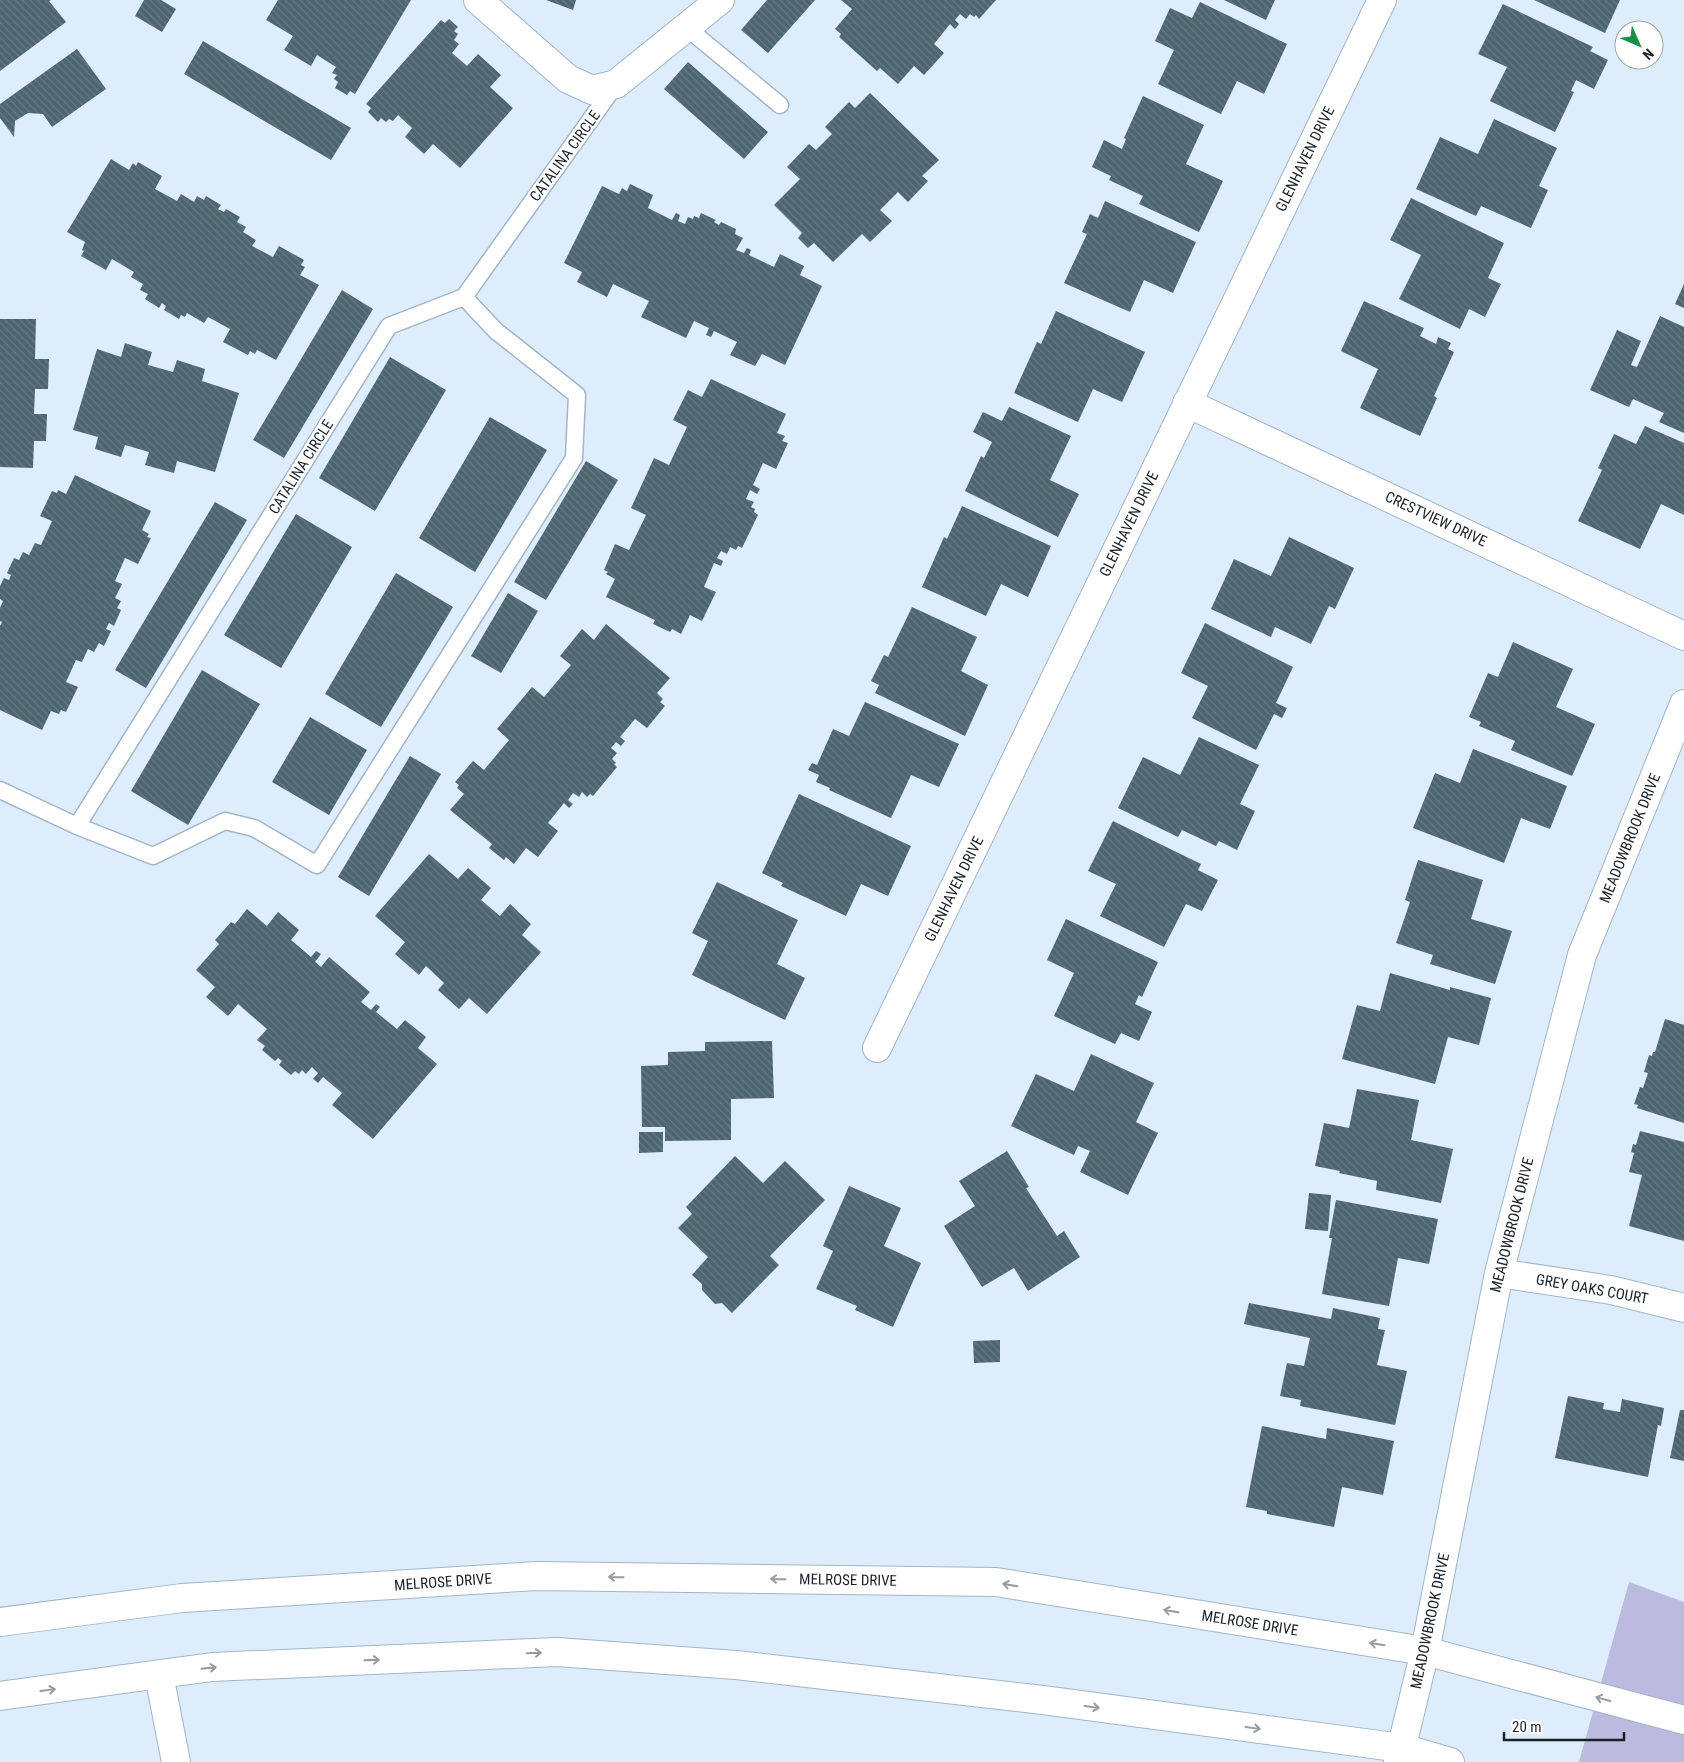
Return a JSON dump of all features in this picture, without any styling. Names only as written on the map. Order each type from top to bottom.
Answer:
[{"type":"street","name":"CATALINA CIRCLE","points":[[478,0],[568,78],[592,90],[616,84],[720,0]]},
{"type":"street","name":"GLENHAVEN DRIVE","points":[[877,1048],[1382,0]]},
{"type":"street","name":"CRESTVIEW DRIVE","points":[[1187,403],[1684,636]]},
{"type":"street","name":"MEADOWBROOK DRIVE","points":[[1400,1755],[1425,1651],[1499,1273],[1582,955],[1684,704]]},
{"type":"street","name":"GREY OAKS COURT","points":[[1499,1273],[1611,1290],[1684,1308]]},
{"type":"street","name":"MELROSE DRIVE","points":[[0,1622],[182,1598],[537,1576],[986,1582],[1425,1651],[1684,1720]]},
{"type":"street","points":[[0,1696],[212,1667],[557,1652],[736,1665],[1043,1700],[1450,1762]]},
{"type":"street","points":[[159,1675],[176,1762]]},
{"type":"lane","points":[[686,27],[780,106]]},
{"type":"lane","name":"CATALINA CIRCLE","points":[[77,826],[389,326],[464,297],[616,84]]},
{"type":"lane","points":[[0,790],[77,826],[152,856],[225,821],[254,828],[317,865],[574,458],[577,395],[496,331],[464,297]]},
{"type":"shaded area","points":[[1629,1582],[1684,1602],[1684,1762],[1579,1762]]},
{"type":"building","points":[[0,0],[51,0],[49,1],[66,22],[0,71]]},
{"type":"building","points":[[144,0],[161,0],[176,9],[162,32],[135,16]]},
{"type":"building","points":[[278,0],[411,0],[355,94],[350,91],[347,95],[335,88],[338,82],[334,79],[337,75],[332,73],[336,67],[317,55],[311,66],[284,50],[293,36],[266,20]]},
{"type":"building","points":[[546,0],[576,0],[573,10]]},
{"type":"building","points":[[767,0],[815,0],[768,53],[741,30]]},
{"type":"building","points":[[841,0],[996,0],[979,19],[976,15],[974,17],[970,14],[966,19],[960,14],[955,20],[959,24],[955,29],[950,24],[934,44],[944,53],[924,75],[914,66],[898,84],[880,68],[877,71],[839,37],[841,34],[835,29],[852,9]]},
{"type":"building","points":[[1224,0],[1275,0],[1266,20]]},
{"type":"building","points":[[1534,0],[1620,0],[1605,33]]},
{"type":"building","points":[[1200,2],[1287,44],[1264,94],[1237,81],[1221,114],[1158,84],[1174,50],[1155,41],[1170,8],[1192,18]]},
{"type":"building","points":[[1503,4],[1593,47],[1590,51],[1608,60],[1594,89],[1576,80],[1571,91],[1574,92],[1555,132],[1490,101],[1507,67],[1478,54]]},
{"type":"building","points":[[449,19],[458,27],[454,31],[458,34],[454,40],[459,44],[452,53],[467,66],[478,54],[501,75],[490,87],[513,108],[460,168],[433,144],[424,154],[405,137],[412,128],[398,115],[393,121],[389,119],[386,122],[381,118],[378,122],[368,112],[371,108],[366,104],[441,20],[445,23]]},
{"type":"building","points":[[203,41],[351,128],[331,160],[184,74]]},
{"type":"building","points":[[77,49],[106,89],[52,127],[43,114],[28,113],[15,121],[14,137],[0,118],[0,104]]},
{"type":"building","points":[[688,62],[768,132],[744,159],[664,89]]},
{"type":"building","points":[[870,93],[939,160],[922,176],[928,181],[908,202],[898,192],[880,210],[892,221],[870,242],[862,234],[833,262],[814,243],[808,248],[798,238],[802,233],[774,205],[800,179],[787,167],[809,144],[816,150],[832,134],[825,127],[849,102],[855,108]]},
{"type":"building","points":[[1143,96],[1204,125],[1186,164],[1223,181],[1199,232],[1139,204],[1143,196],[1109,180],[1111,176],[1092,167],[1104,140],[1122,149],[1126,139],[1124,138]]},
{"type":"building","points":[[1494,119],[1557,148],[1539,186],[1548,190],[1531,228],[1481,206],[1476,216],[1416,189],[1440,137],[1478,154]]},
{"type":"building","points":[[111,159],[129,170],[133,163],[136,166],[138,162],[162,176],[155,189],[177,201],[181,194],[194,202],[197,196],[204,200],[206,196],[221,205],[218,209],[224,212],[226,209],[240,217],[237,222],[246,227],[243,232],[256,240],[252,246],[273,257],[279,246],[304,260],[301,265],[305,267],[300,275],[319,285],[276,360],[257,350],[255,354],[250,351],[248,355],[223,342],[230,329],[208,317],[204,323],[187,313],[185,317],[181,315],[179,319],[164,310],[166,306],[162,303],[159,308],[145,299],[148,294],[140,290],[143,284],[131,277],[134,272],[112,259],[106,270],[81,256],[84,251],[82,250],[85,242],[67,232]]},
{"type":"building","points":[[630,184],[653,195],[648,208],[672,220],[676,213],[680,215],[678,221],[685,224],[688,217],[693,219],[694,216],[699,218],[701,213],[716,220],[714,222],[719,225],[721,222],[736,229],[735,234],[743,238],[736,250],[744,253],[747,248],[751,250],[749,255],[774,267],[780,254],[804,266],[800,275],[822,286],[785,365],[762,354],[755,366],[730,355],[737,342],[714,331],[711,337],[706,335],[709,328],[694,321],[686,338],[641,317],[649,301],[613,284],[607,297],[577,282],[582,272],[564,263],[602,186],[619,194],[622,188],[627,191]]},
{"type":"building","points":[[1411,198],[1504,243],[1488,278],[1501,284],[1485,317],[1469,309],[1460,329],[1399,299],[1421,255],[1390,240]]},
{"type":"building","points":[[1105,201],[1196,242],[1173,293],[1144,280],[1130,312],[1064,283],[1087,234],[1082,232],[1090,214],[1098,218]]},
{"type":"building","points":[[1684,284],[1684,308],[1675,304]]},
{"type":"building","points":[[342,290],[373,309],[284,458],[253,440]]},
{"type":"building","points":[[1364,301],[1424,328],[1420,336],[1436,344],[1438,337],[1451,343],[1448,349],[1454,352],[1434,396],[1437,398],[1420,436],[1360,408],[1378,369],[1341,351]]},
{"type":"building","points":[[1056,311],[1145,352],[1122,402],[1093,389],[1078,422],[1014,393],[1037,342],[1041,344]]},
{"type":"building","points":[[1660,316],[1684,327],[1684,433],[1659,422],[1664,413],[1633,399],[1629,407],[1590,390],[1617,330],[1641,341],[1631,365],[1637,367]]},
{"type":"building","points":[[0,319],[36,319],[35,359],[49,359],[48,389],[35,389],[34,414],[47,414],[46,441],[34,441],[33,468],[0,467]]},
{"type":"building","points":[[125,343],[152,352],[148,365],[173,372],[177,360],[205,369],[202,381],[239,393],[215,472],[177,461],[174,473],[145,465],[149,452],[125,445],[121,457],[95,449],[98,437],[73,430],[97,349],[121,357]]},
{"type":"building","points":[[390,357],[446,390],[375,511],[319,478]]},
{"type":"building","points":[[711,379],[786,414],[777,433],[785,436],[782,441],[788,443],[776,469],[763,463],[753,485],[760,489],[757,494],[750,490],[746,499],[754,502],[751,507],[755,509],[754,512],[758,515],[742,548],[738,546],[736,550],[730,547],[727,554],[721,551],[717,558],[723,561],[721,566],[714,563],[704,587],[716,592],[702,621],[690,615],[681,634],[672,629],[670,632],[653,624],[655,620],[606,597],[615,579],[606,574],[608,572],[604,570],[615,544],[629,550],[646,515],[631,508],[654,458],[669,465],[687,427],[673,420],[688,390],[702,397]]},
{"type":"building","points":[[1009,407],[1071,436],[1050,480],[1079,494],[1058,537],[965,491],[981,456],[984,458],[992,442],[973,432],[983,412],[1002,421]]},
{"type":"building","points":[[490,417],[547,450],[475,572],[419,538]]},
{"type":"building","points":[[1645,426],[1684,443],[1684,515],[1661,504],[1640,549],[1578,521],[1602,470],[1598,468],[1614,434],[1636,444]]},
{"type":"building","points":[[586,461],[618,480],[546,600],[514,582]]},
{"type":"building","points":[[75,475],[151,511],[142,530],[149,534],[147,537],[151,538],[138,564],[125,558],[115,581],[122,584],[115,598],[121,601],[117,608],[121,610],[114,626],[109,623],[106,629],[111,631],[104,646],[99,643],[94,652],[88,649],[82,662],[76,660],[66,682],[78,687],[66,712],[61,710],[59,714],[51,711],[42,730],[0,710],[0,626],[2,622],[0,621],[0,608],[3,601],[0,599],[0,586],[4,578],[9,580],[11,575],[7,573],[14,558],[19,560],[23,552],[29,555],[35,543],[41,545],[52,521],[40,516],[52,491],[57,493],[58,490],[66,494]]},
{"type":"building","points":[[215,502],[247,520],[146,688],[115,670]]},
{"type":"building","points":[[962,506],[1051,546],[1028,597],[1001,584],[986,616],[922,587],[944,537],[947,539]]},
{"type":"building","points":[[296,514],[352,547],[281,668],[224,635]]},
{"type":"building","points":[[1289,537],[1354,568],[1335,609],[1329,606],[1311,644],[1275,627],[1271,637],[1211,609],[1234,559],[1271,576]]},
{"type":"building","points":[[396,573],[453,607],[381,727],[325,694]]},
{"type":"building","points":[[508,593],[538,611],[501,673],[471,656]]},
{"type":"building","points":[[912,607],[977,637],[961,671],[988,685],[965,736],[875,693],[879,685],[871,681],[884,655],[888,657]]},
{"type":"building","points":[[1205,623],[1293,667],[1276,703],[1287,708],[1282,718],[1274,714],[1256,750],[1192,718],[1208,686],[1181,673]]},
{"type":"building","points":[[606,624],[670,678],[657,693],[663,699],[660,702],[665,706],[647,728],[635,719],[620,737],[625,741],[621,746],[616,742],[611,748],[617,753],[612,759],[617,767],[593,796],[590,794],[587,797],[582,792],[579,797],[573,793],[568,800],[573,804],[569,808],[564,803],[548,823],[558,831],[538,857],[526,848],[514,864],[506,857],[504,860],[489,848],[492,844],[450,810],[464,794],[457,788],[459,785],[455,782],[473,761],[484,770],[509,740],[497,729],[532,687],[544,697],[571,665],[560,656],[582,629],[594,640]]},
{"type":"building","points":[[1513,642],[1573,669],[1556,707],[1595,724],[1572,776],[1511,750],[1515,741],[1479,726],[1481,722],[1469,717],[1488,673],[1498,677]]},
{"type":"building","points":[[202,670],[260,704],[188,825],[131,791]]},
{"type":"building","points":[[865,702],[959,744],[939,787],[911,775],[891,818],[829,790],[830,788],[816,782],[819,775],[808,770],[812,763],[817,765],[833,729],[849,736]]},
{"type":"building","points":[[310,717],[367,750],[329,815],[272,782]]},
{"type":"building","points":[[1199,737],[1259,765],[1240,804],[1255,811],[1237,850],[1219,841],[1216,846],[1182,830],[1178,837],[1118,808],[1143,757],[1180,775]]},
{"type":"building","points":[[1473,749],[1567,786],[1550,829],[1521,818],[1504,863],[1413,828],[1435,773],[1460,783]]},
{"type":"building","points":[[410,756],[441,774],[369,896],[338,877]]},
{"type":"building","points":[[799,794],[911,846],[888,896],[861,884],[846,916],[781,886],[783,883],[762,873]]},
{"type":"building","points":[[1113,821],[1201,864],[1198,870],[1218,880],[1202,911],[1186,904],[1164,947],[1100,916],[1116,884],[1088,871]]},
{"type":"building","points":[[429,854],[458,879],[468,868],[491,888],[481,900],[500,916],[510,904],[531,924],[522,935],[541,952],[487,1014],[469,998],[459,1009],[438,990],[444,983],[426,966],[419,975],[395,954],[405,942],[375,916]]},
{"type":"building","points":[[1418,860],[1483,880],[1471,919],[1512,931],[1495,984],[1430,964],[1433,955],[1396,943],[1410,902],[1405,900]]},
{"type":"building","points":[[717,882],[798,920],[777,964],[805,978],[785,1020],[692,975],[708,941],[692,933]]},
{"type":"building","points":[[247,909],[267,926],[278,912],[299,930],[291,940],[311,957],[316,951],[321,954],[315,962],[321,967],[329,957],[370,992],[361,1002],[371,1010],[376,1004],[380,1007],[376,1012],[397,1029],[405,1020],[426,1037],[418,1048],[437,1064],[373,1139],[332,1105],[342,1093],[323,1077],[318,1083],[313,1079],[318,1073],[312,1067],[306,1074],[302,1070],[299,1074],[295,1071],[291,1075],[279,1065],[282,1061],[278,1058],[275,1061],[262,1050],[265,1046],[257,1040],[267,1029],[238,1004],[228,1016],[206,997],[215,987],[196,970],[219,944],[215,940],[231,922],[235,924]]},
{"type":"building","points":[[1066,919],[1158,962],[1142,997],[1139,995],[1135,1004],[1152,1012],[1139,1041],[1121,1033],[1115,1044],[1054,1016],[1074,973],[1047,960]]},
{"type":"building","points":[[1390,973],[1450,990],[1450,987],[1491,998],[1479,1045],[1448,1037],[1435,1084],[1342,1059],[1357,1005],[1380,1011]]},
{"type":"building","points":[[1665,1019],[1684,1025],[1684,1123],[1637,1108],[1638,1105],[1634,1104],[1640,1087],[1643,1088],[1648,1073],[1644,1072],[1649,1055],[1652,1056],[1653,1052],[1655,1052]]},
{"type":"building","points":[[772,1041],[774,1098],[731,1099],[731,1140],[665,1141],[665,1127],[642,1127],[641,1066],[668,1065],[668,1052],[705,1051],[705,1042]]},
{"type":"building","points":[[1091,1054],[1154,1083],[1136,1122],[1158,1133],[1128,1195],[1080,1172],[1090,1151],[1078,1146],[1074,1155],[1011,1126],[1036,1074],[1074,1091]]},
{"type":"building","points":[[1357,1089],[1419,1100],[1411,1140],[1453,1149],[1441,1203],[1376,1190],[1377,1181],[1315,1166],[1324,1123],[1349,1128]]},
{"type":"building","points":[[1640,1131],[1684,1142],[1684,1241],[1629,1226],[1642,1175],[1629,1172],[1634,1153],[1631,1152],[1633,1144],[1636,1145]]},
{"type":"building","points":[[639,1132],[663,1132],[663,1152],[639,1153]]},
{"type":"building","points":[[1007,1151],[1029,1187],[1026,1188],[1057,1236],[1064,1231],[1080,1257],[1028,1291],[1014,1268],[982,1287],[944,1226],[975,1206],[959,1181]]},
{"type":"building","points":[[735,1156],[763,1183],[785,1161],[825,1200],[770,1256],[779,1265],[732,1313],[722,1303],[715,1304],[702,1290],[702,1284],[692,1275],[708,1257],[678,1228],[692,1214],[686,1207]]},
{"type":"building","points":[[849,1186],[901,1208],[884,1246],[921,1263],[893,1327],[855,1310],[857,1306],[816,1289],[833,1251],[823,1246]]},
{"type":"building","points":[[1309,1193],[1331,1195],[1328,1231],[1305,1229]]},
{"type":"building","points":[[1336,1200],[1438,1219],[1429,1264],[1398,1258],[1389,1306],[1322,1294],[1332,1238],[1329,1238]]},
{"type":"building","points":[[1249,1303],[1331,1319],[1333,1308],[1380,1318],[1378,1329],[1385,1330],[1377,1365],[1407,1371],[1395,1425],[1300,1406],[1301,1400],[1280,1396],[1287,1363],[1304,1366],[1310,1338],[1244,1324]]},
{"type":"building","points":[[1000,1340],[1000,1362],[974,1363],[973,1341]]},
{"type":"building","points":[[1568,1396],[1604,1403],[1603,1409],[1620,1412],[1622,1399],[1664,1408],[1661,1426],[1658,1425],[1648,1477],[1555,1458]]},
{"type":"building","points":[[1680,1410],[1684,1410],[1684,1461],[1670,1458]]},
{"type":"building","points":[[1262,1426],[1326,1439],[1327,1428],[1394,1441],[1383,1495],[1342,1487],[1334,1527],[1267,1514],[1267,1511],[1246,1507]]}]
